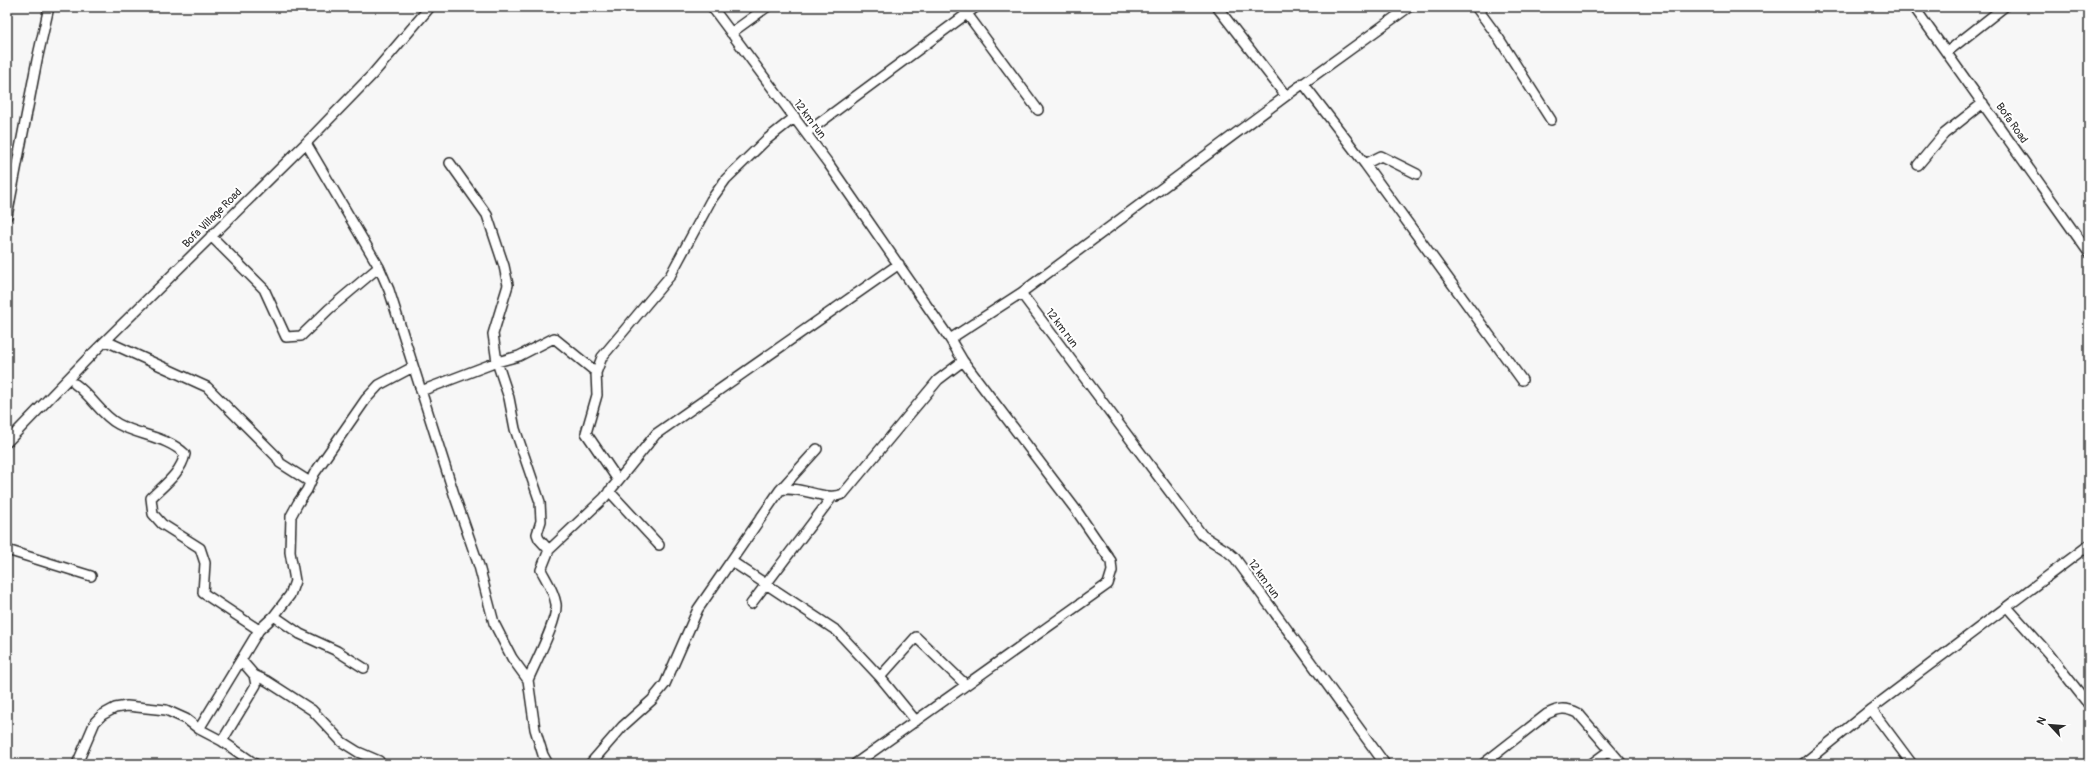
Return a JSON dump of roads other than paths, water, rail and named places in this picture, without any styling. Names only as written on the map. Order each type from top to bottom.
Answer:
[{"type":"street","points":[[7,216],[36,60],[49,7]]},
{"type":"street","name":"Bofa Village Road","points":[[7,442],[211,236],[306,143],[372,74],[430,7]]},
{"type":"street","name":"12 km run","points":[[712,7],[806,133],[899,264],[950,339],[963,361],[1076,510],[1111,561],[1112,571],[1108,584],[855,764]]},
{"type":"street","points":[[731,33],[767,7]]},
{"type":"street","points":[[806,133],[965,10],[976,7]]},
{"type":"street","points":[[1217,7],[1286,96]]},
{"type":"street","points":[[950,339],[1021,294],[1303,83],[1409,7]]},
{"type":"street","points":[[1476,7],[1498,36],[1551,120]]},
{"type":"street","name":"Bofa Road","points":[[1914,7],[2089,253]]},
{"type":"street","points":[[1946,52],[2004,7]]},
{"type":"street","points":[[965,10],[1038,110]]},
{"type":"street","points":[[1303,83],[1365,164],[1522,380]]},
{"type":"street","points":[[1918,165],[1944,134],[1983,103]]},
{"type":"street","points":[[618,480],[586,433],[597,395],[596,372],[602,356],[670,276],[711,200],[726,179],[766,140],[794,118]]},
{"type":"street","points":[[306,143],[379,267],[389,290],[479,566],[494,624],[512,658],[528,680],[536,729],[543,755],[548,764]]},
{"type":"street","points":[[1365,164],[1381,156],[1417,174]]},
{"type":"street","points":[[450,163],[487,215],[504,266],[508,285],[493,334],[496,362],[509,398],[515,429],[540,502],[541,521],[537,534],[539,539],[549,550]]},
{"type":"street","points":[[211,236],[264,289],[286,337],[301,336],[329,309],[379,267]]},
{"type":"street","points":[[528,680],[554,618],[556,606],[553,593],[541,570],[549,550],[609,491],[656,434],[899,264]]},
{"type":"street","name":"12 km run","points":[[1021,294],[1202,534],[1235,558],[1385,764]]},
{"type":"street","points":[[421,391],[496,362],[519,356],[554,338],[596,372]]},
{"type":"street","points":[[106,341],[207,387],[277,457],[280,463],[310,482]]},
{"type":"street","points":[[780,490],[789,488],[832,497],[843,494],[938,380],[963,361]]},
{"type":"street","points":[[198,729],[259,630],[283,607],[290,595],[295,581],[290,552],[291,516],[314,474],[366,399],[379,386],[413,367]]},
{"type":"street","points":[[75,384],[118,424],[159,438],[178,447],[185,454],[183,463],[174,475],[151,498],[153,514],[162,524],[200,548],[205,563],[203,593],[259,630]]},
{"type":"street","points":[[590,764],[623,726],[652,700],[665,684],[698,609],[780,490],[817,449]]},
{"type":"street","points":[[609,491],[659,545]]},
{"type":"street","points":[[751,604],[832,497]]},
{"type":"street","points":[[1803,764],[1871,709],[2089,545]]},
{"type":"street","points":[[7,550],[91,576]]},
{"type":"street","points":[[731,561],[837,631],[880,677],[916,721]]},
{"type":"street","points":[[2007,607],[2048,653],[2089,705]]},
{"type":"street","points":[[274,616],[300,634],[336,651],[364,668]]},
{"type":"street","points":[[880,677],[916,637],[966,685]]},
{"type":"street","points":[[240,660],[254,675],[267,681],[312,710],[342,742],[358,752],[379,761]]},
{"type":"street","points":[[222,741],[256,685],[254,675]]},
{"type":"street","points":[[77,764],[95,722],[102,715],[115,708],[127,706],[166,710],[186,719],[198,729],[222,741],[255,764]]},
{"type":"street","points":[[1483,764],[1547,714],[1559,709],[1569,709],[1578,713],[1622,764]]},
{"type":"street","points":[[1871,709],[1912,764]]},
{"type":"street","points":[[1590,764],[1610,750]]}]
